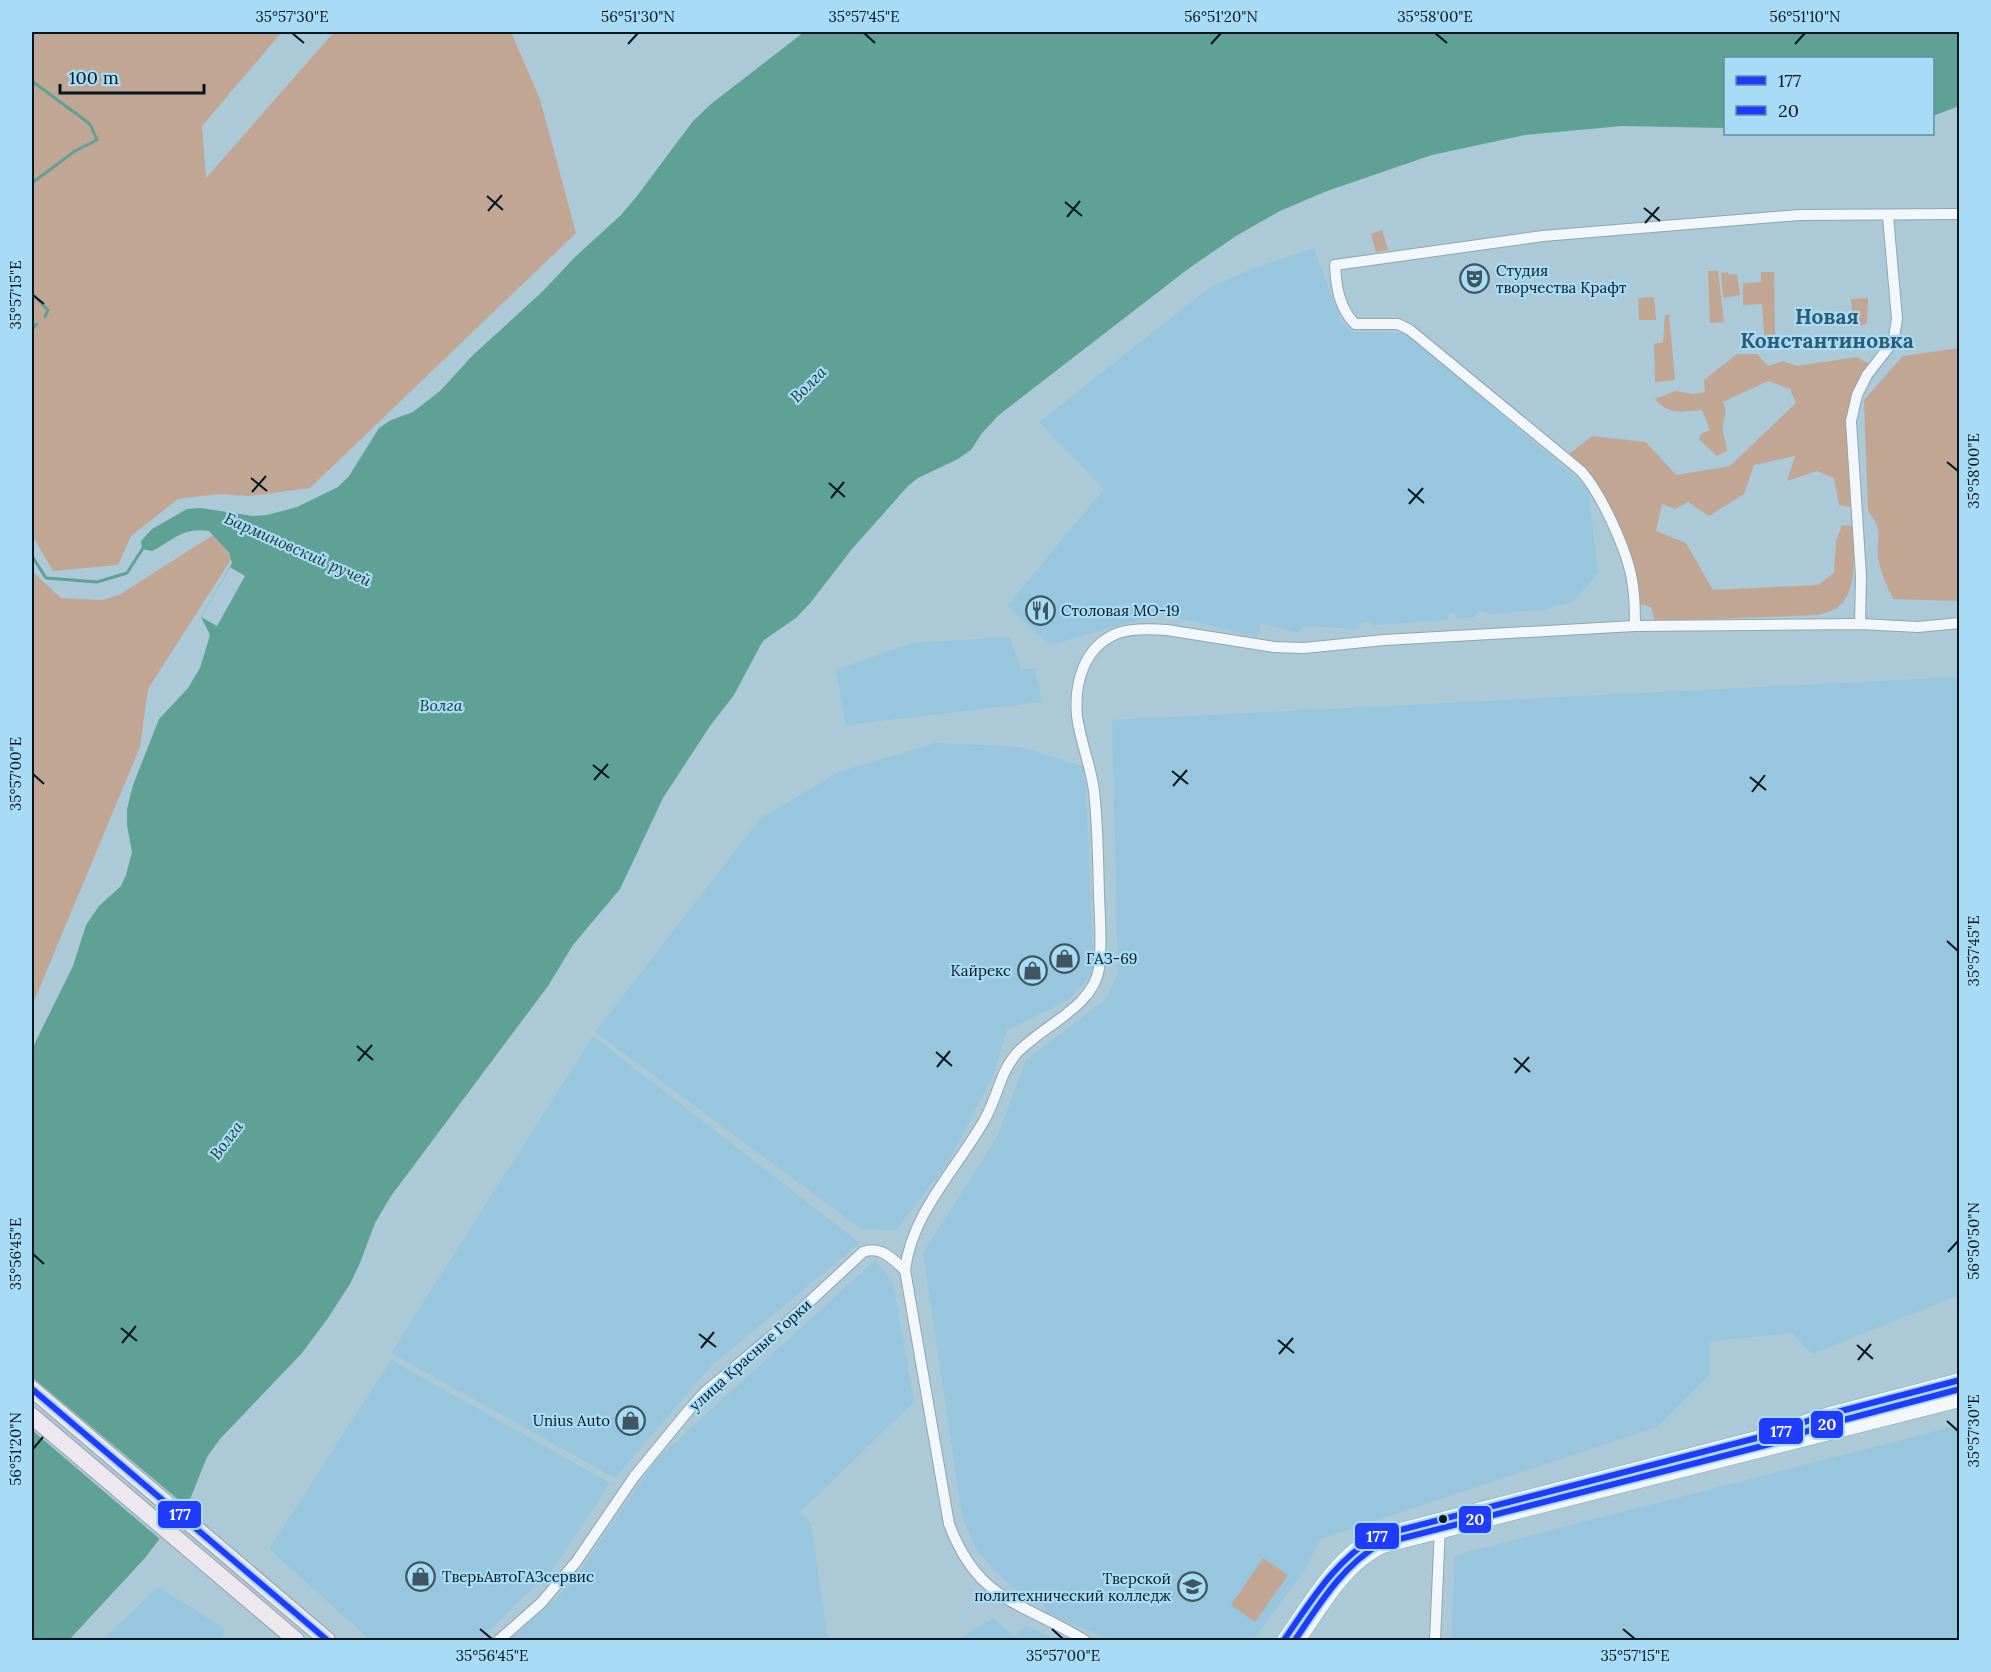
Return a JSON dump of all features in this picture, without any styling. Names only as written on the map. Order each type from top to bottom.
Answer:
[{"type":"main road","points":[[32,1389],[327,1641]]},
{"type":"main road","points":[[32,1416],[296,1641]]},
{"type":"street","points":[[1635,626],[1632,577],[1620,543],[1593,484],[1581,471],[1410,330],[1398,324],[1354,324],[1347,316],[1339,295],[1335,265],[1543,236],[1799,215],[1959,214]]},
{"type":"street","points":[[1860,624],[1861,576],[1851,421],[1857,395],[1867,375],[1888,348],[1896,330],[1888,216]]},
{"type":"street","points":[[1083,1641],[1000,1595],[974,1571],[956,1540],[949,1524],[905,1270],[910,1246],[919,1223],[986,1117],[1010,1062],[1025,1046],[1086,996],[1100,968],[1097,819],[1094,785],[1080,729],[1076,695],[1077,684],[1091,654],[1107,639],[1127,631],[1167,630],[1274,647],[1304,648],[1384,640],[1635,626],[1860,624],[1918,627],[1959,623]]},
{"type":"street","name":"улица Красные Горки","points":[[498,1641],[540,1603],[576,1562],[634,1477],[705,1392],[780,1329],[863,1252],[873,1250],[884,1253],[905,1270]]},
{"type":"street","points":[[1298,1641],[1347,1574],[1364,1557],[1383,1546],[1440,1525],[1776,1433],[1818,1418],[1959,1380]]},
{"type":"street","points":[[1284,1641],[1339,1564],[1354,1549],[1382,1534],[1440,1525],[1959,1400]]},
{"type":"street","points":[[1435,1641],[1440,1525]]},
{"type":"shaded area","points":[[32,32],[282,32],[202,126],[206,178],[334,32],[511,32],[540,99],[576,233],[310,488],[250,496],[218,494],[178,499],[131,536],[118,565],[53,571],[32,535]]},
{"type":"shaded area","points":[[1382,230],[1388,250],[1376,252],[1371,234]]},
{"type":"shaded area","points":[[1314,248],[1342,323],[1352,332],[1404,333],[1409,336],[1588,488],[1598,573],[1573,602],[1546,609],[1490,614],[1478,610],[1475,617],[1457,618],[1454,613],[1448,614],[1448,620],[1375,625],[1363,621],[1357,629],[1304,626],[1297,633],[1261,623],[1257,637],[1160,614],[1050,645],[1007,606],[1104,489],[1039,422],[1209,288],[1259,266]]},
{"type":"shaded area","points":[[1708,271],[1718,271],[1724,322],[1710,323]]},
{"type":"shaded area","points":[[1728,272],[1729,275],[1737,274],[1740,295],[1723,298],[1721,273]]},
{"type":"shaded area","points":[[1761,272],[1774,272],[1775,331],[1778,350],[1765,345],[1762,304],[1743,305],[1743,283],[1761,282]]},
{"type":"shaded area","points":[[1654,297],[1656,320],[1639,320],[1638,298]]},
{"type":"shaded area","points":[[1868,298],[1867,324],[1853,326],[1851,299]]},
{"type":"shaded area","points":[[1669,314],[1675,380],[1655,382],[1654,344],[1663,342],[1665,315]]},
{"type":"shaded area","points":[[1959,348],[1959,601],[1893,599],[1879,562],[1878,529],[1868,511],[1864,400],[1903,356]]},
{"type":"shaded area","points":[[1737,354],[1757,354],[1768,366],[1783,361],[1797,366],[1857,357],[1871,365],[1846,420],[1851,507],[1839,505],[1834,478],[1817,471],[1787,481],[1795,456],[1754,465],[1744,494],[1709,516],[1688,502],[1675,509],[1662,504],[1656,531],[1686,543],[1713,590],[1818,585],[1834,573],[1836,541],[1842,525],[1852,526],[1854,559],[1852,583],[1843,602],[1833,610],[1818,615],[1655,621],[1651,607],[1640,604],[1636,577],[1622,538],[1568,455],[1592,436],[1646,442],[1676,475],[1730,466],[1796,403],[1790,389],[1768,381],[1723,402],[1725,412],[1723,429],[1727,451],[1717,456],[1699,439],[1701,434],[1710,430],[1702,410],[1671,410],[1655,399],[1676,391],[1693,394],[1705,392],[1704,380]]},
{"type":"shaded area","points":[[213,535],[232,558],[148,689],[140,747],[32,1006],[32,571],[61,598],[102,600],[119,595]]},
{"type":"shaded area","points":[[1010,637],[1021,670],[1035,668],[1042,702],[846,725],[836,670],[912,643]]},
{"type":"shaded area","points":[[1959,677],[1959,1295],[1812,1354],[1792,1333],[1711,1341],[1709,1375],[1657,1427],[1320,1539],[1304,1571],[1253,1640],[1111,1640],[1046,1612],[1043,1603],[1035,1605],[1002,1578],[977,1551],[962,1516],[923,1253],[997,1137],[1026,1060],[1105,1000],[1118,973],[1112,720]]},
{"type":"shaded area","points":[[935,743],[1021,747],[1085,767],[1094,972],[1067,1001],[1007,1030],[993,1076],[948,1163],[896,1230],[861,1229],[595,1032],[760,819],[839,772]]},
{"type":"shaded area","points":[[593,1036],[860,1243],[712,1365],[615,1478],[391,1353]]},
{"type":"shaded area","points":[[875,1260],[893,1283],[914,1402],[800,1512],[811,1523],[828,1640],[510,1640],[570,1585],[656,1460]]},
{"type":"shaded area","points":[[391,1360],[610,1483],[555,1566],[480,1640],[370,1640],[269,1549]]},
{"type":"shaded area","points":[[1959,1425],[1959,1640],[1451,1640],[1455,1555]]},
{"type":"shaded area","points":[[1263,1558],[1288,1575],[1255,1622],[1231,1605]]},
{"type":"shaded area","points":[[158,1587],[224,1628],[222,1640],[103,1640]]},
{"type":"shaded area","points":[[993,1618],[1015,1637],[1025,1626],[1059,1640],[957,1640]]},
{"type":"water","name":"Волга","points":[[804,32],[1959,32],[1959,106],[1934,116],[1934,57],[1724,57],[1724,128],[1622,126],[1525,135],[1432,155],[1327,191],[1280,211],[1236,236],[1188,269],[999,415],[982,433],[971,450],[958,459],[918,478],[908,486],[852,549],[811,602],[796,618],[764,640],[734,695],[710,726],[663,798],[620,889],[573,945],[548,986],[391,1196],[375,1223],[350,1284],[302,1353],[220,1439],[207,1457],[191,1497],[145,1558],[69,1640],[32,1640],[32,1049],[73,966],[86,925],[99,906],[121,886],[126,875],[132,852],[127,825],[127,809],[133,785],[159,719],[188,688],[200,668],[210,635],[201,617],[232,563],[229,553],[209,531],[185,533],[152,551],[142,549],[141,541],[152,529],[187,509],[201,508],[253,516],[267,515],[297,507],[338,487],[349,476],[379,428],[391,420],[413,412],[440,391],[473,355],[621,215],[693,121],[711,104]]},
{"type":"pier","points":[[230,567],[245,576],[217,626],[201,617]]},
{"type":"pier","points":[[32,1377],[187,1507],[162,1541],[32,1430]]},
{"type":"waterway","points":[[32,81],[90,124],[97,140],[75,151],[32,183]]},
{"type":"waterway","points":[[32,294],[48,310],[45,317]]},
{"type":"waterway","points":[[32,329],[37,324]]},
{"type":"waterway","name":"Барминовский ручей","points":[[32,556],[46,578],[97,582],[127,573],[143,548]]},
{"type":"transit line","name":"177","points":[[1284,1640],[1336,1569],[1377,1536],[1776,1433],[1818,1417],[1960,1380]]},
{"type":"transit line","name":"177","points":[[32,1389],[327,1640]]},
{"type":"transit line","name":"20","points":[[1295,1640],[1322,1600],[1343,1575],[1354,1563],[1380,1544],[1778,1442],[1821,1426],[1960,1389]]},
{"type":"place","name":"Студия творчества Крафт","points":[[1475,279]]},
{"type":"place","name":"Столовая МО-19","points":[[1040,610]]},
{"type":"place","name":"ГАЗ-69","points":[[1065,958]]},
{"type":"place","name":"Кайрекс","points":[[1032,970]]},
{"type":"place","name":"Unius Auto","points":[[631,1420]]},
{"type":"place","name":"ТверьАвтоГАЗсервис","points":[[421,1576]]},
{"type":"place","name":"Тверской политехнический колледж","points":[[1192,1587]]},
{"type":"district","name":"Новая Константиновка","points":[[1827,328]]}]
